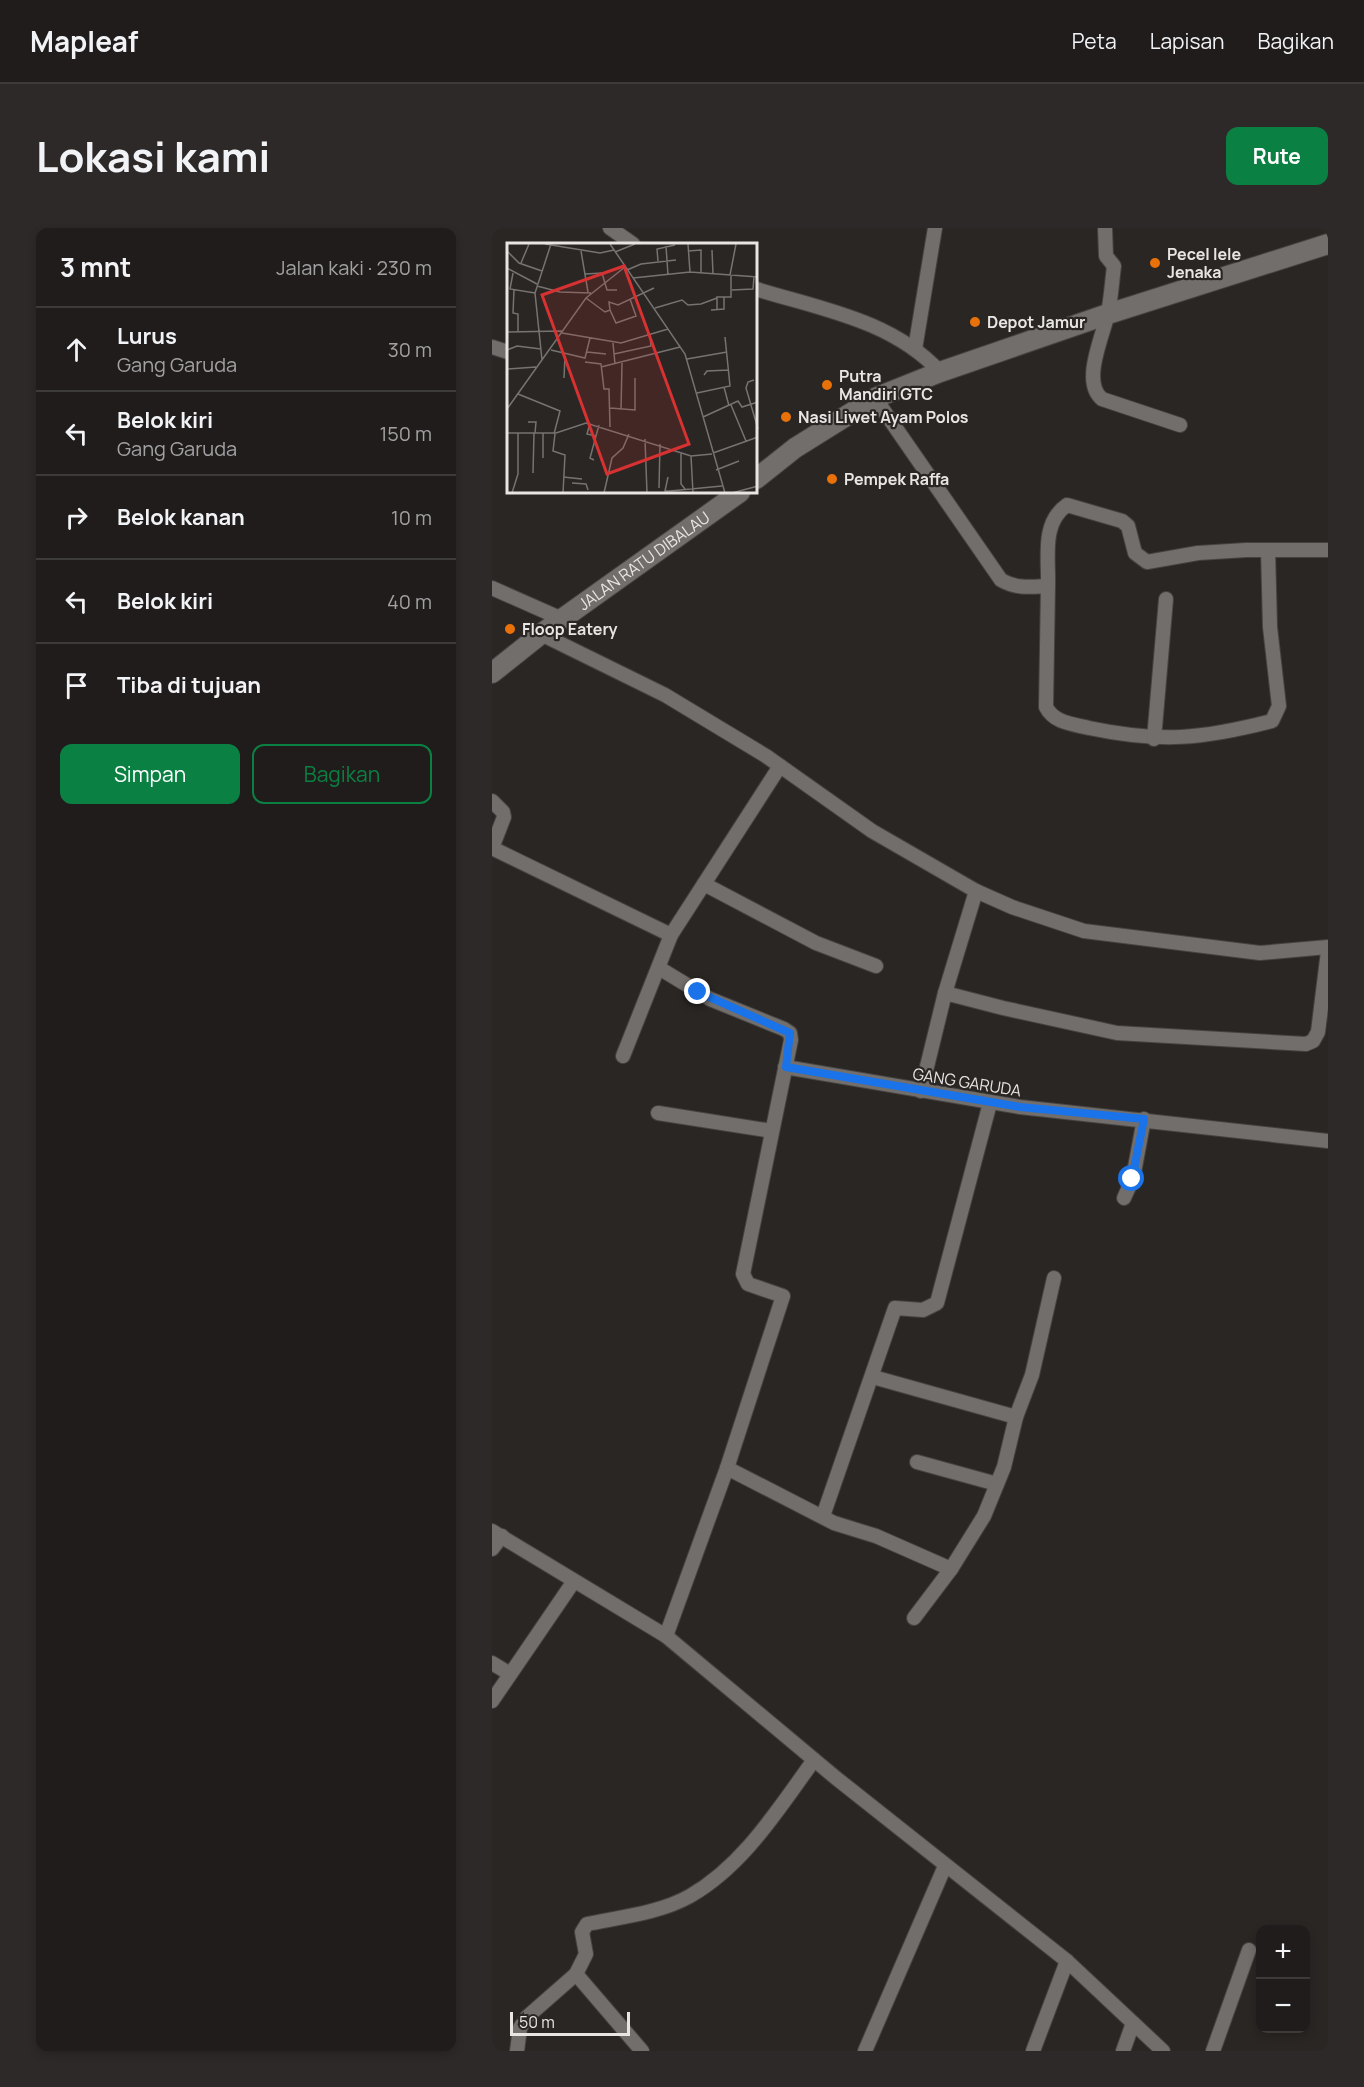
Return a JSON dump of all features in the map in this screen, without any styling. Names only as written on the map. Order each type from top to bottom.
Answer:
[{"type":"main road","points":[[758,477],[795,448],[875,398],[940,372],[1107,314],[1328,244]]},
{"type":"main road","name":"JALAN RATU DIBALAU","points":[[492,673],[541,634],[737,494]]},
{"type":"street","points":[[610,228],[632,243]]},
{"type":"street","points":[[915,349],[935,228]]},
{"type":"street","points":[[1105,228],[1106,256],[1114,266],[1107,314],[1096,355],[1095,392],[1102,399],[1111,403],[1180,425]]},
{"type":"street","points":[[758,290],[832,310],[886,330],[915,349],[940,372]]},
{"type":"street","points":[[492,347],[507,352]]},
{"type":"street","points":[[875,398],[1001,580],[1011,586],[1048,586]]},
{"type":"street","points":[[1268,550],[1270,636],[1279,706],[1272,721],[1214,734],[1154,739],[1064,723],[1049,712],[1046,707],[1049,525],[1057,512],[1067,506],[1122,521],[1128,526],[1135,553],[1147,562],[1198,553],[1268,550],[1328,550]]},
{"type":"street","points":[[492,588],[562,619]]},
{"type":"street","points":[[1154,739],[1166,599]]},
{"type":"street","points":[[541,634],[665,695],[780,766],[872,831],[976,891],[1047,921],[1084,931],[1260,953],[1328,949],[1318,1032],[1312,1041],[1306,1044],[1117,1033],[945,993]]},
{"type":"street","points":[[623,1056],[671,935],[780,766]]},
{"type":"street","points":[[492,801],[504,817],[492,848],[671,935]]},
{"type":"street","points":[[704,884],[816,943],[876,966]]},
{"type":"street","points":[[921,1091],[945,993],[976,891]]},
{"type":"street","points":[[658,968],[710,999],[790,1033],[786,1067],[743,1274],[748,1284],[783,1296],[728,1468],[666,1636]]},
{"type":"street","name":"GANG GARUDA","points":[[786,1067],[990,1103],[1328,1141]]},
{"type":"street","points":[[822,1516],[873,1377],[895,1308],[923,1310],[937,1303],[990,1103]]},
{"type":"street","points":[[658,1113],[772,1131]]},
{"type":"street","points":[[1124,1198],[1132,1179],[1144,1119]]},
{"type":"street","points":[[914,1618],[951,1569],[984,1516],[997,1485],[1004,1467],[1016,1417],[1032,1376],[1053,1278]]},
{"type":"street","points":[[873,1377],[1016,1417]]},
{"type":"street","points":[[917,1462],[997,1485]]},
{"type":"street","points":[[728,1468],[822,1516],[885,1539],[951,1569]]},
{"type":"street","points":[[492,1549],[497,1534],[666,1636],[814,1760],[1067,1961],[1163,2051]]},
{"type":"street","points":[[492,1701],[574,1581]]},
{"type":"street","points":[[492,1663],[510,1674]]},
{"type":"street","points":[[517,2051],[520,2028],[527,2017],[576,1974],[586,1954],[582,1932],[587,1924],[651,1910],[689,1897],[718,1876],[749,1846],[814,1760]]},
{"type":"street","points":[[865,2051],[945,1866]]},
{"type":"street","points":[[1213,2051],[1249,1950]]},
{"type":"street","points":[[1033,2051],[1067,1961]]},
{"type":"street","points":[[576,1974],[642,2051]]},
{"type":"street","points":[[1123,2051],[1133,2023]]},
{"type":"place","name":"Pecel lele Jenaka","points":[[1155,263]]},
{"type":"place","name":"Depot Jamur","points":[[975,322]]},
{"type":"place","name":"Putra Mandiri GTC","points":[[827,385]]},
{"type":"place","name":"Nasi Liwet Ayam Polos","points":[[786,417]]},
{"type":"place","name":"Pempek Raffa","points":[[832,479]]},
{"type":"place","name":"Floop Eatery","points":[[510,629]]},
{"type":"route","points":[[698,992],[790,1033],[786,1067],[1020,1107],[1144,1119],[1132,1179]]}]
